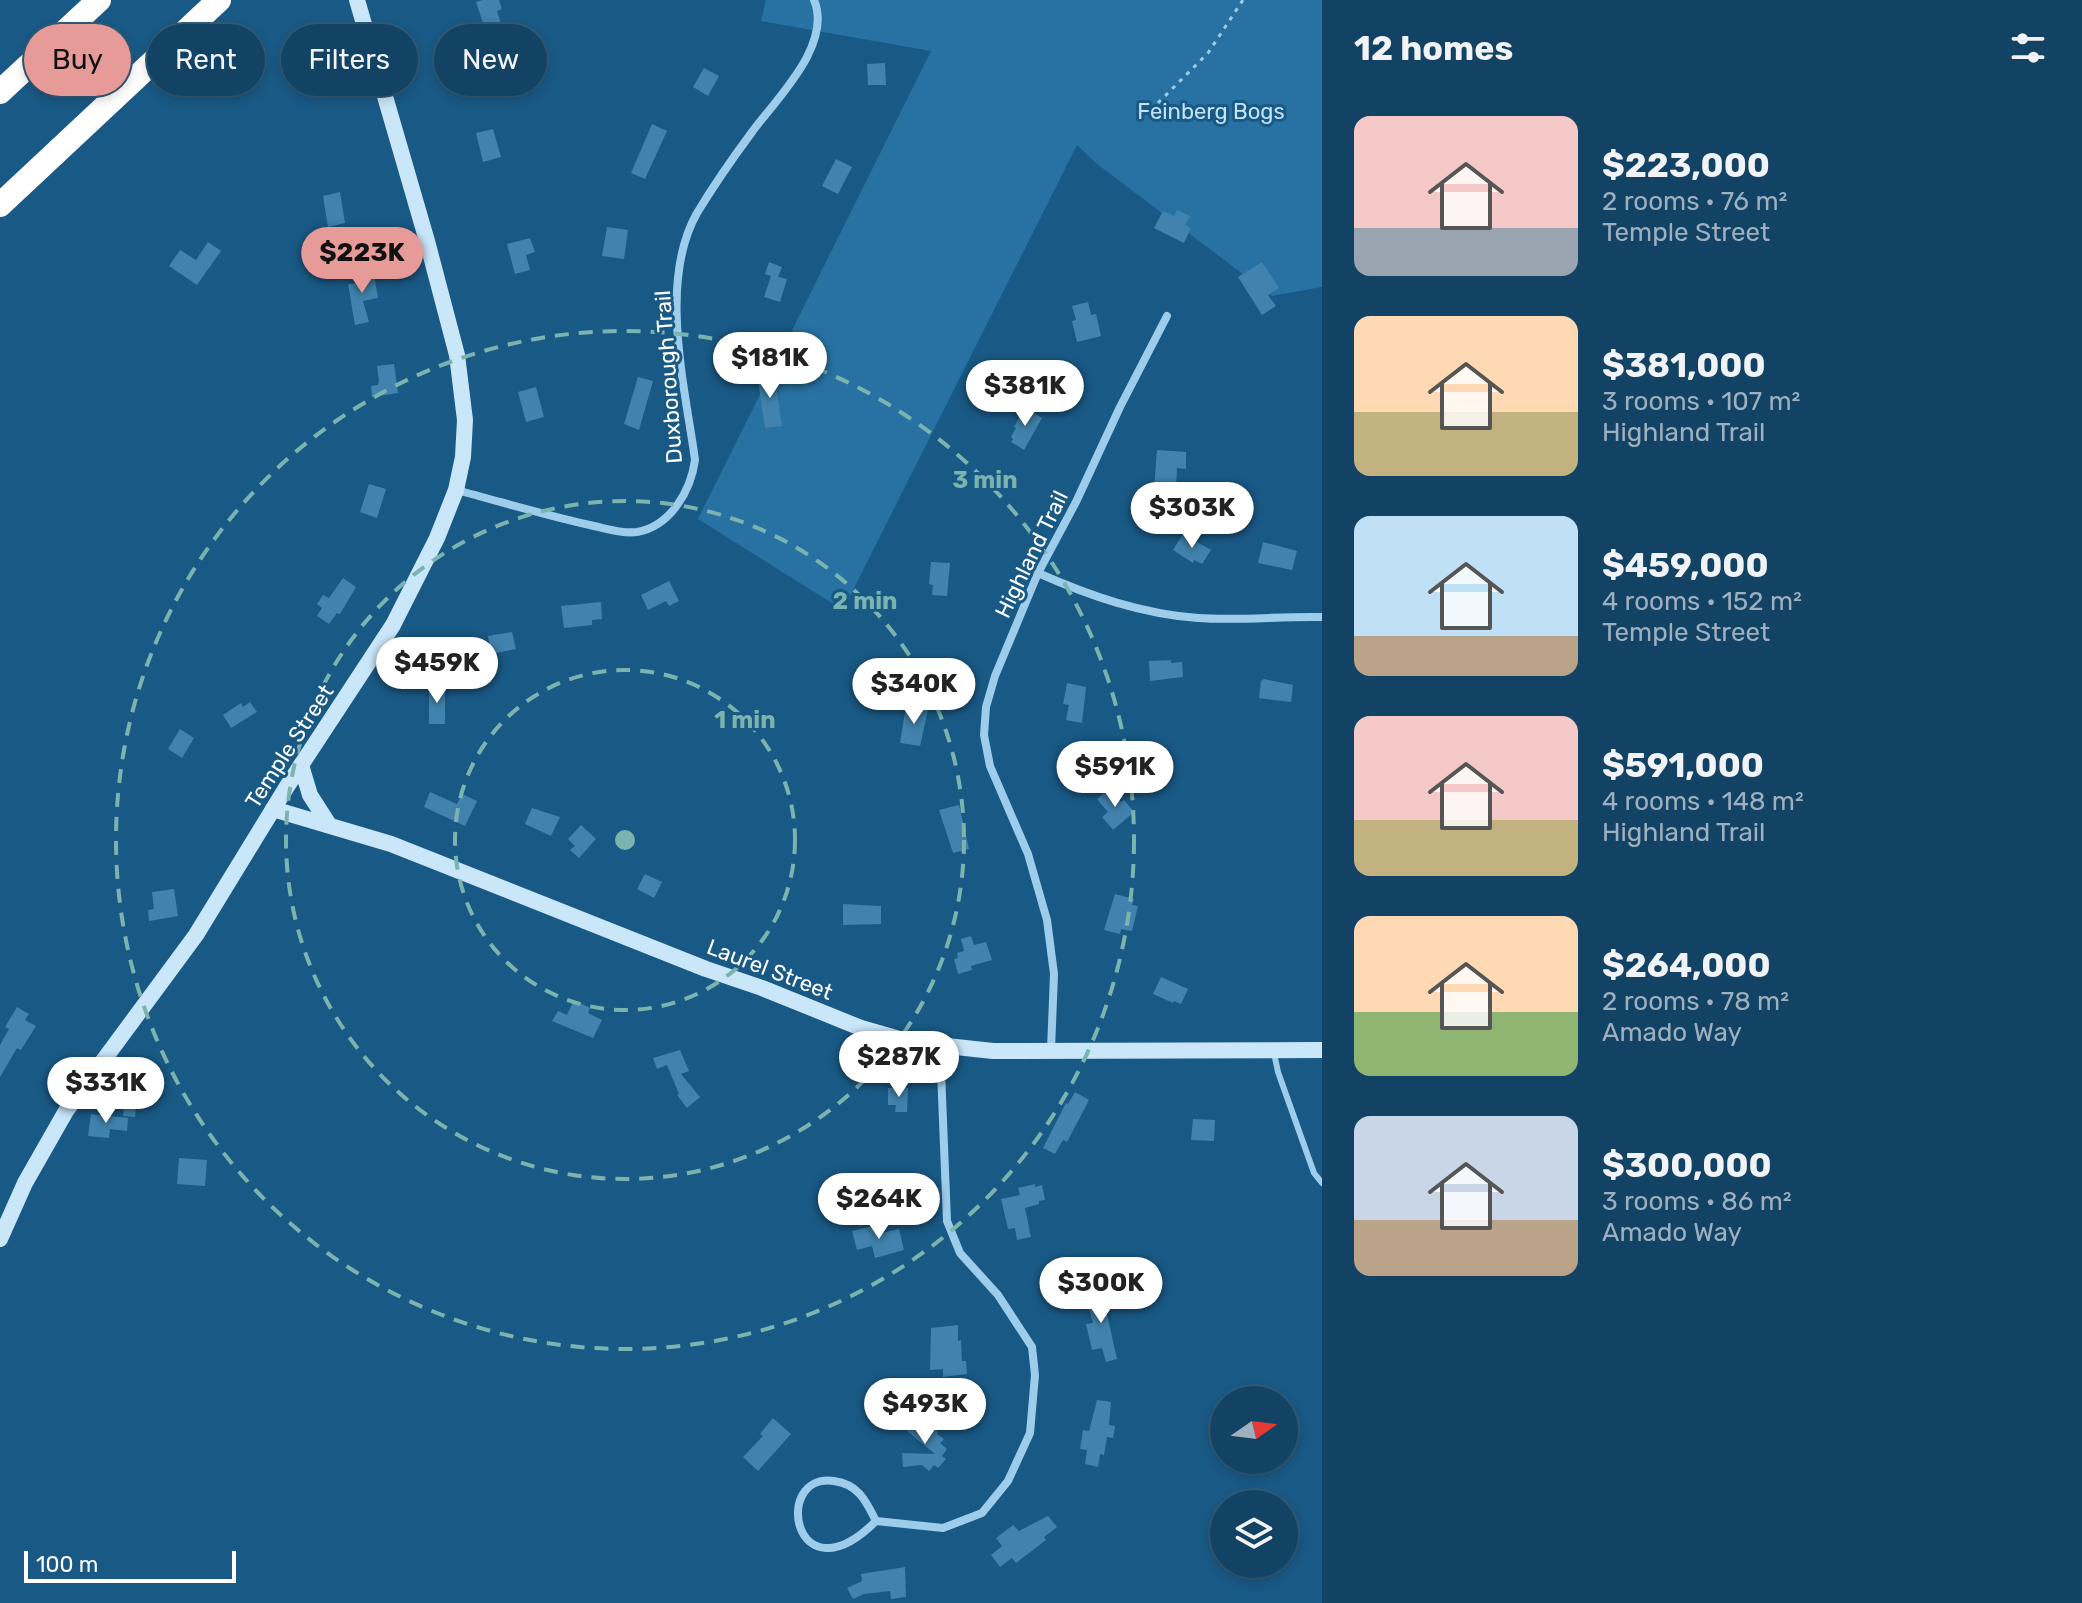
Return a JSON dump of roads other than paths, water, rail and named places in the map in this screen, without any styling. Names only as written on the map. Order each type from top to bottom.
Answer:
[{"type":"highway","points":[[0,92],[99,0]]},
{"type":"highway","points":[[0,205],[219,0]]},
{"type":"main road","name":"Temple Street","points":[[0,1239],[25,1183],[66,1111],[196,935],[404,604],[437,538],[456,490],[465,441],[459,366],[427,241],[357,0]]},
{"type":"main road","points":[[301,765],[310,795],[328,823]]},
{"type":"main road","name":"Laurel Street","points":[[273,809],[391,844],[546,908],[861,1028],[910,1042],[993,1051],[1322,1050]]},
{"type":"street","name":"Duxborough Trail","points":[[456,490],[626,532],[652,526],[682,499],[693,479],[695,460],[678,328],[678,284],[683,250],[695,217],[810,50],[818,21],[814,0]]},
{"type":"street","name":"Highland Trail","points":[[1051,1050],[1054,974],[1047,920],[1028,854],[993,774],[984,735],[986,707],[995,676],[1038,573],[1167,316]]},
{"type":"street","points":[[1038,573],[1097,598],[1164,614],[1228,619],[1322,617]]},
{"type":"street","points":[[876,1521],[866,1500],[851,1484],[830,1480],[807,1488],[797,1505],[797,1526],[811,1545],[830,1551],[849,1545],[876,1521],[943,1528],[982,1513],[1008,1481],[1030,1433],[1035,1375],[1032,1347],[998,1295],[960,1253],[947,1221],[940,1046]]},
{"type":"lane","points":[[1273,1049],[1278,1072],[1314,1173],[1322,1183]]},
{"type":"park label","name":"Feinberg Bogs","points":[[1211,111]]}]
